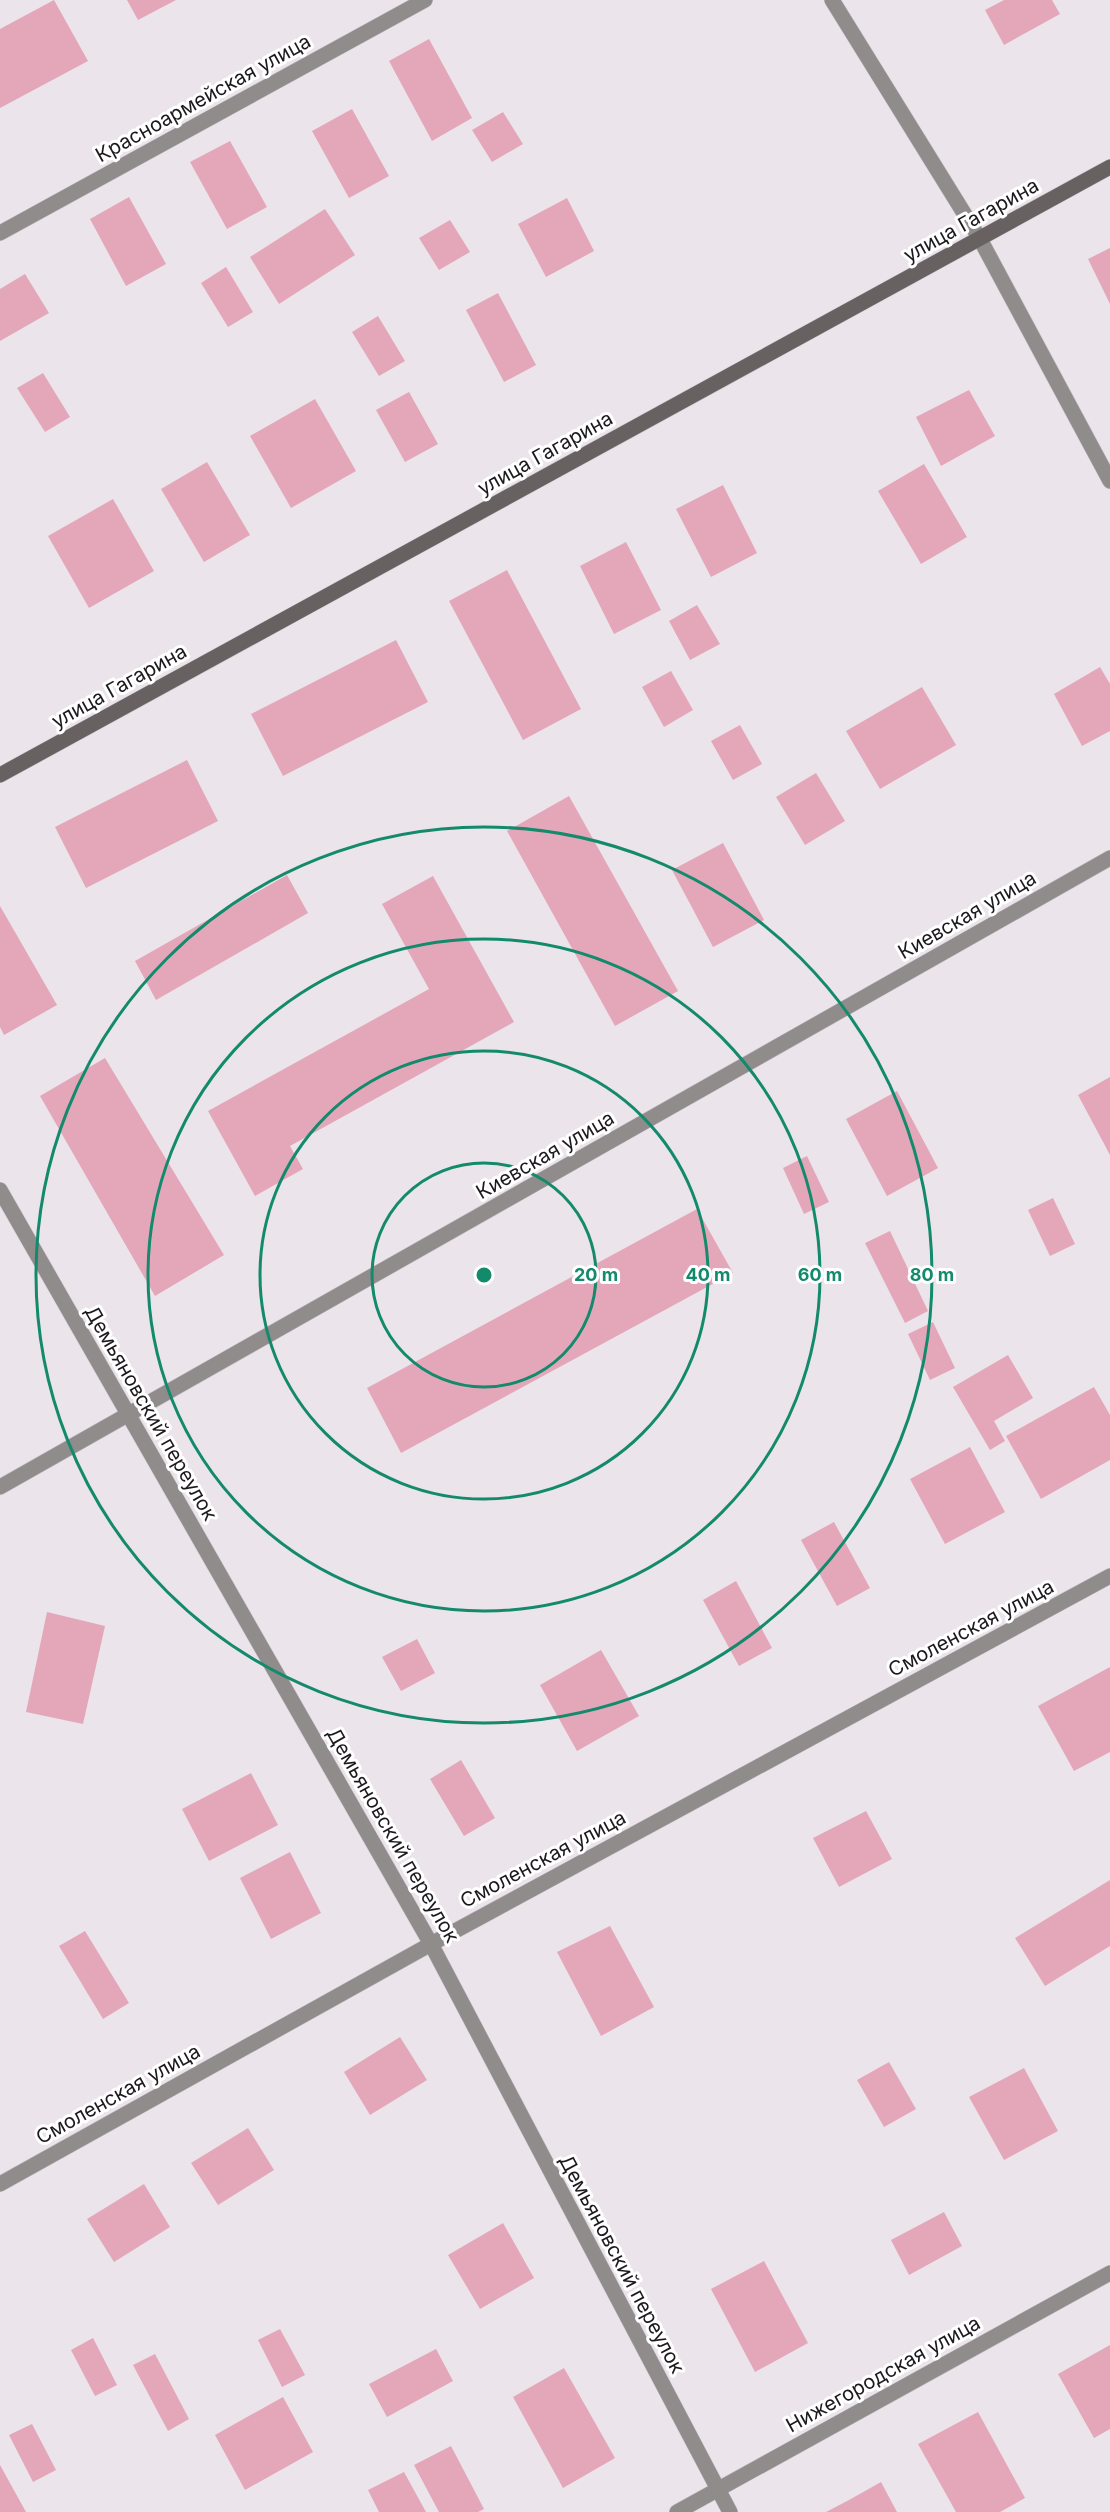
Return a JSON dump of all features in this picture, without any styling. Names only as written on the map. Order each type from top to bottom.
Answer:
[{"type":"street","name":"Красноармейская улица","points":[[0,233],[426,0]]},
{"type":"street","points":[[832,0],[980,239],[1110,481]]},
{"type":"street","name":"улица Гагарина","points":[[0,775],[1110,167]]},
{"type":"street","name":"Киевская улица","points":[[0,1487],[1110,858]]},
{"type":"street","name":"Демьяновский переулок","points":[[0,1190],[431,1944],[716,2490],[730,2512]]},
{"type":"street","name":"Смоленская улица","points":[[0,2184],[431,1944],[1110,1576]]},
{"type":"street","name":"Нижегородская улица","points":[[677,2512],[1110,2273]]},
{"type":"building","points":[[54,0],[88,61],[0,108],[0,29]]},
{"type":"building","points":[[127,0],[176,0],[138,20]]},
{"type":"building","points":[[1004,0],[1052,0],[1060,14],[1004,45],[985,10]]},
{"type":"building","points":[[429,39],[472,118],[432,141],[389,61]]},
{"type":"building","points":[[352,109],[389,176],[349,198],[312,131]]},
{"type":"building","points":[[503,112],[523,144],[492,162],[472,130]]},
{"type":"building","points":[[230,141],[267,207],[227,229],[190,162]]},
{"type":"building","points":[[129,197],[166,264],[126,286],[90,219]]},
{"type":"building","points":[[567,198],[594,251],[546,277],[518,224]]},
{"type":"building","points":[[325,209],[355,255],[279,304],[250,257]]},
{"type":"building","points":[[450,220],[470,252],[439,270],[419,238]]},
{"type":"building","points":[[1110,248],[1110,304],[1088,259]]},
{"type":"building","points":[[226,267],[253,312],[228,327],[201,283]]},
{"type":"building","points":[[25,274],[49,313],[0,341],[0,289]]},
{"type":"building","points":[[498,293],[536,365],[504,382],[466,310]]},
{"type":"building","points":[[378,316],[405,361],[379,376],[352,332]]},
{"type":"building","points":[[43,373],[70,417],[45,432],[17,388]]},
{"type":"building","points":[[969,390],[995,436],[941,466],[916,417]]},
{"type":"building","points":[[409,392],[438,444],[405,462],[376,410]]},
{"type":"building","points":[[315,399],[356,471],[291,508],[250,436]]},
{"type":"building","points":[[207,462],[250,535],[204,562],[161,489]]},
{"type":"building","points":[[924,464],[967,537],[921,564],[878,491]]},
{"type":"building","points":[[723,485],[757,553],[711,577],[676,509]]},
{"type":"building","points":[[113,499],[154,571],[89,608],[48,536]]},
{"type":"building","points":[[626,542],[661,610],[614,634],[580,566]]},
{"type":"building","points":[[507,570],[581,709],[523,740],[449,601]]},
{"type":"building","points":[[697,605],[720,644],[690,660],[669,621]]},
{"type":"building","points":[[396,640],[428,702],[283,776],[251,714]]},
{"type":"building","points":[[1100,667],[1110,684],[1110,731],[1082,746],[1054,694]]},
{"type":"building","points":[[671,671],[693,710],[664,727],[642,687]]},
{"type":"building","points":[[922,687],[956,745],[880,789],[846,731]]},
{"type":"building","points":[[740,725],[762,764],[733,780],[711,741]]},
{"type":"building","points":[[187,760],[218,821],[86,888],[55,827]]},
{"type":"building","points":[[816,773],[845,821],[805,845],[776,797]]},
{"type":"building","points":[[569,796],[678,991],[615,1026],[507,831]]},
{"type":"building","points":[[723,843],[764,920],[713,947],[672,870]]},
{"type":"building","points":[[287,875],[308,913],[156,1000],[135,961]]},
{"type":"building","points":[[433,876],[514,1022],[290,1146],[303,1169],[255,1196],[208,1111],[429,989],[382,904]]},
{"type":"building","points":[[0,906],[57,1005],[4,1035],[0,1027]]},
{"type":"building","points":[[105,1058],[224,1255],[155,1296],[40,1096]]},
{"type":"building","points":[[1110,1077],[1110,1155],[1078,1095]]},
{"type":"building","points":[[897,1091],[938,1168],[887,1196],[846,1119]]},
{"type":"building","points":[[807,1156],[829,1202],[804,1214],[783,1168]]},
{"type":"building","points":[[1053,1198],[1075,1244],[1050,1256],[1028,1210]]},
{"type":"building","points":[[697,1209],[733,1273],[401,1453],[367,1388]]},
{"type":"building","points":[[890,1231],[928,1311],[905,1323],[865,1243]]},
{"type":"building","points":[[933,1322],[955,1368],[930,1380],[908,1334]]},
{"type":"building","points":[[1008,1355],[1033,1398],[994,1421],[1005,1441],[990,1450],[953,1387]]},
{"type":"building","points":[[1094,1387],[1110,1415],[1110,1460],[1041,1499],[1006,1436]]},
{"type":"building","points":[[970,1447],[1005,1512],[945,1544],[910,1479]]},
{"type":"building","points":[[834,1522],[870,1588],[837,1606],[801,1540]]},
{"type":"building","points":[[736,1581],[772,1648],[739,1666],[703,1600]]},
{"type":"building","points":[[47,1612],[105,1626],[83,1724],[26,1712]]},
{"type":"building","points":[[417,1639],[435,1673],[401,1691],[382,1657]]},
{"type":"building","points":[[601,1650],[639,1716],[577,1751],[540,1685]]},
{"type":"building","points":[[1110,1667],[1110,1752],[1074,1771],[1038,1706]]},
{"type":"building","points":[[461,1760],[495,1818],[464,1836],[430,1779]]},
{"type":"building","points":[[251,1773],[278,1825],[209,1861],[182,1809]]},
{"type":"building","points":[[866,1811],[892,1859],[839,1887],[813,1838]]},
{"type":"building","points":[[290,1852],[321,1913],[271,1939],[240,1878]]},
{"type":"building","points":[[1110,1880],[1110,1946],[1045,1986],[1015,1938]]},
{"type":"building","points":[[610,1926],[654,2007],[601,2036],[557,1952]]},
{"type":"building","points":[[85,1931],[129,2003],[103,2019],[59,1946]]},
{"type":"building","points":[[400,2037],[427,2080],[370,2115],[344,2072]]},
{"type":"building","points":[[889,2062],[916,2109],[884,2127],[857,2080]]},
{"type":"building","points":[[1024,2068],[1058,2131],[1004,2160],[969,2097]]},
{"type":"building","points":[[248,2128],[274,2170],[218,2205],[191,2163]]},
{"type":"building","points":[[144,2184],[170,2227],[114,2262],[87,2219]]},
{"type":"building","points":[[944,2212],[962,2246],[909,2275],[891,2240]]},
{"type":"building","points":[[503,2223],[534,2278],[480,2309],[448,2255]]},
{"type":"building","points":[[764,2261],[808,2343],[755,2372],[711,2289]]},
{"type":"building","points":[[280,2329],[305,2375],[282,2387],[258,2340]]},
{"type":"building","points":[[93,2338],[117,2385],[95,2396],[71,2350]]},
{"type":"building","points":[[1110,2345],[1110,2429],[1094,2438],[1058,2374]]},
{"type":"building","points":[[436,2349],[453,2381],[387,2417],[369,2384]]},
{"type":"building","points":[[155,2354],[189,2419],[168,2431],[133,2365]]},
{"type":"building","points":[[564,2368],[615,2458],[563,2488],[513,2397]]},
{"type":"building","points":[[283,2397],[313,2452],[245,2490],[215,2435]]},
{"type":"building","points":[[978,2412],[1025,2498],[1000,2512],[956,2512],[918,2444]]},
{"type":"building","points":[[32,2424],[56,2470],[33,2482],[9,2435]]},
{"type":"building","points":[[451,2446],[484,2509],[478,2512],[439,2512],[414,2465]]},
{"type":"building","points":[[0,2465],[26,2512],[0,2512]]},
{"type":"building","points":[[404,2472],[426,2512],[379,2512],[368,2490]]},
{"type":"building","points":[[881,2482],[897,2512],[826,2512],[849,2500]]}]
